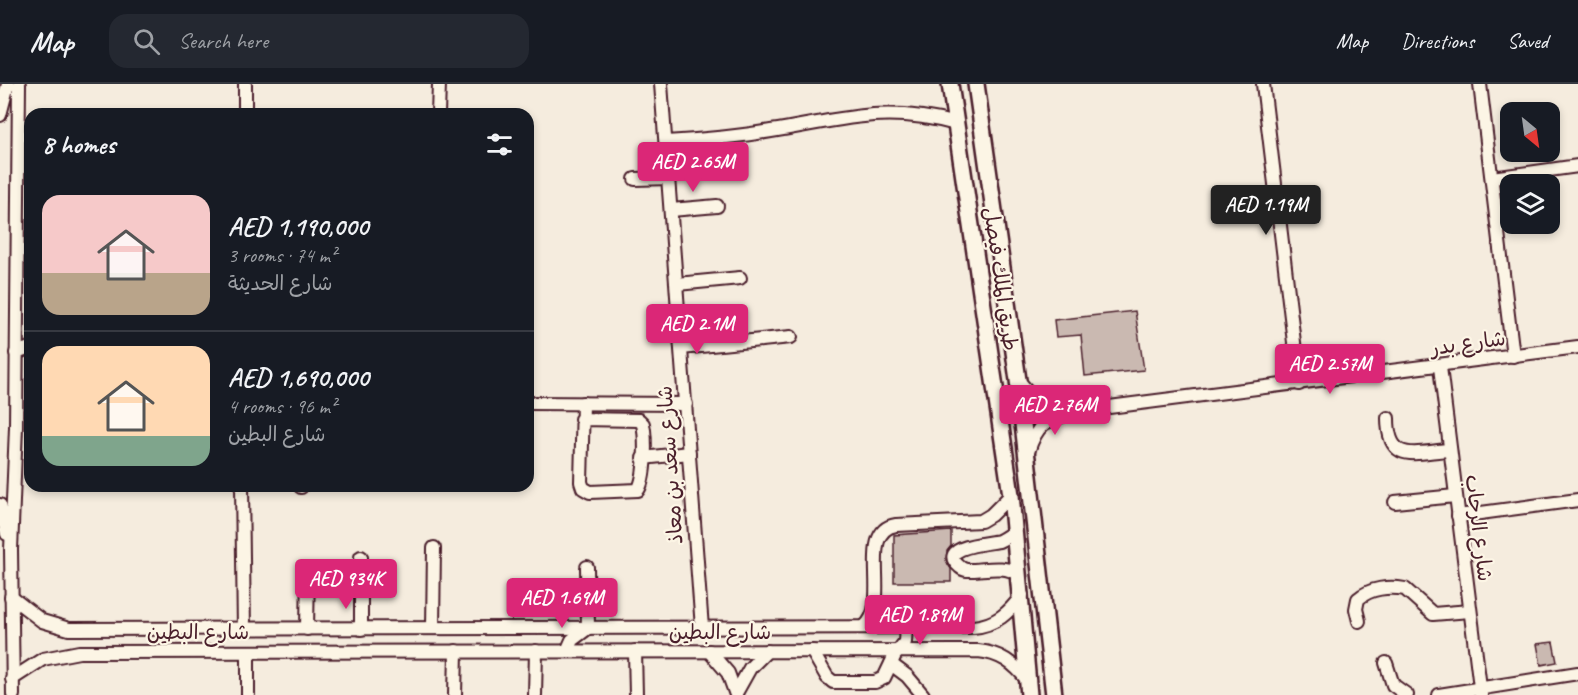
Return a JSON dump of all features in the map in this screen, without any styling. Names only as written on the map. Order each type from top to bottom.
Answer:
[{"type":"main road","name":"طريق الملك فيصل","points":[[950,84],[1011,495],[1029,688]]},
{"type":"main road","name":"طريق الملك فيصل","points":[[976,84],[1018,380],[1054,695]]},
{"type":"street","points":[[0,115],[8,84]]},
{"type":"street","points":[[19,84],[19,130],[24,208]]},
{"type":"street","points":[[245,84],[245,108]]},
{"type":"street","points":[[438,108],[439,84]]},
{"type":"street","name":"شارع سعد بن معاذ","points":[[661,84],[702,628]]},
{"type":"street","points":[[1263,84],[1299,384]]},
{"type":"street","points":[[1480,84],[1513,356]]},
{"type":"street","points":[[666,142],[742,135],[872,113],[913,115],[956,124]]},
{"type":"street","points":[[0,123],[8,118],[19,130]]},
{"type":"street","points":[[1492,178],[1578,166]]},
{"type":"street","points":[[635,179],[668,178]]},
{"type":"street","points":[[671,210],[717,207]]},
{"type":"street","points":[[12,695],[11,550],[16,427],[16,353],[24,237]]},
{"type":"street","points":[[676,284],[740,278]]},
{"type":"street","points":[[681,348],[791,337]]},
{"type":"street","name":"شارع بدر","points":[[1027,456],[1035,431],[1053,419],[1078,411],[1440,367],[1578,347]]},
{"type":"street","points":[[16,353],[24,350]]},
{"type":"street","name":"شارع الرحاب","points":[[1440,367],[1480,692]]},
{"type":"street","name":"شارع بدر","points":[[1018,380],[1036,402],[1051,409],[1078,411]]},
{"type":"street","points":[[534,403],[686,404]]},
{"type":"street","points":[[581,419],[639,420],[645,432],[641,485],[638,490],[590,492],[583,488],[581,419],[583,404]]},
{"type":"street","points":[[1388,418],[1390,440],[1396,450],[1404,453],[1450,450]]},
{"type":"street","points":[[16,427],[24,428]]},
{"type":"street","points":[[644,458],[689,453]]},
{"type":"street","points":[[242,492],[244,629]]},
{"type":"street","points":[[864,627],[876,610],[877,542],[884,530],[896,525],[981,521],[991,515],[1011,495]]},
{"type":"street","points":[[1395,502],[1455,496]]},
{"type":"street","points":[[1458,516],[1578,500]]},
{"type":"street","points":[[0,505],[11,550]]},
{"type":"street","points":[[1015,530],[997,542],[964,546],[958,551],[956,558],[958,565],[964,570],[1004,569],[1019,575]]},
{"type":"street","points":[[433,628],[434,548]]},
{"type":"street","points":[[361,557],[361,628]]},
{"type":"street","points":[[567,651],[572,640],[588,628],[587,567]]},
{"type":"street","points":[[307,629],[308,570],[328,570]]},
{"type":"street","points":[[1359,621],[1356,609],[1358,599],[1369,591],[1383,588],[1405,589],[1433,614],[1470,611]]},
{"type":"street","name":"شارع البطين","points":[[11,597],[42,621],[69,629],[307,629],[981,626],[1005,615],[1022,595]]},
{"type":"street","points":[[812,651],[828,679],[836,683],[878,682],[887,675],[898,651],[907,639],[906,627]]},
{"type":"street","points":[[455,695],[456,651]]},
{"type":"street","points":[[536,651],[536,695]]},
{"type":"street","points":[[635,651],[636,695]]},
{"type":"street","points":[[709,651],[728,673],[736,694]]},
{"type":"street","points":[[736,694],[750,668],[767,651]]},
{"type":"street","name":"شارع البطين","points":[[12,679],[37,662],[67,653],[898,651],[994,653],[1016,666],[1029,688]]},
{"type":"street","points":[[248,652],[248,695]]},
{"type":"street","points":[[1386,663],[1393,685],[1407,695]]},
{"type":"street","points":[[891,664],[907,676],[923,695]]},
{"type":"street","points":[[1439,695],[1480,692],[1578,673]]},
{"type":"building","points":[[1135,311],[1144,370],[1085,376],[1081,335],[1056,337],[1054,320]]},
{"type":"building","points":[[951,531],[951,546],[947,551],[946,560],[951,569],[951,582],[894,582],[894,535]]},
{"type":"building","points":[[1553,642],[1557,662],[1541,665],[1537,644]]}]
